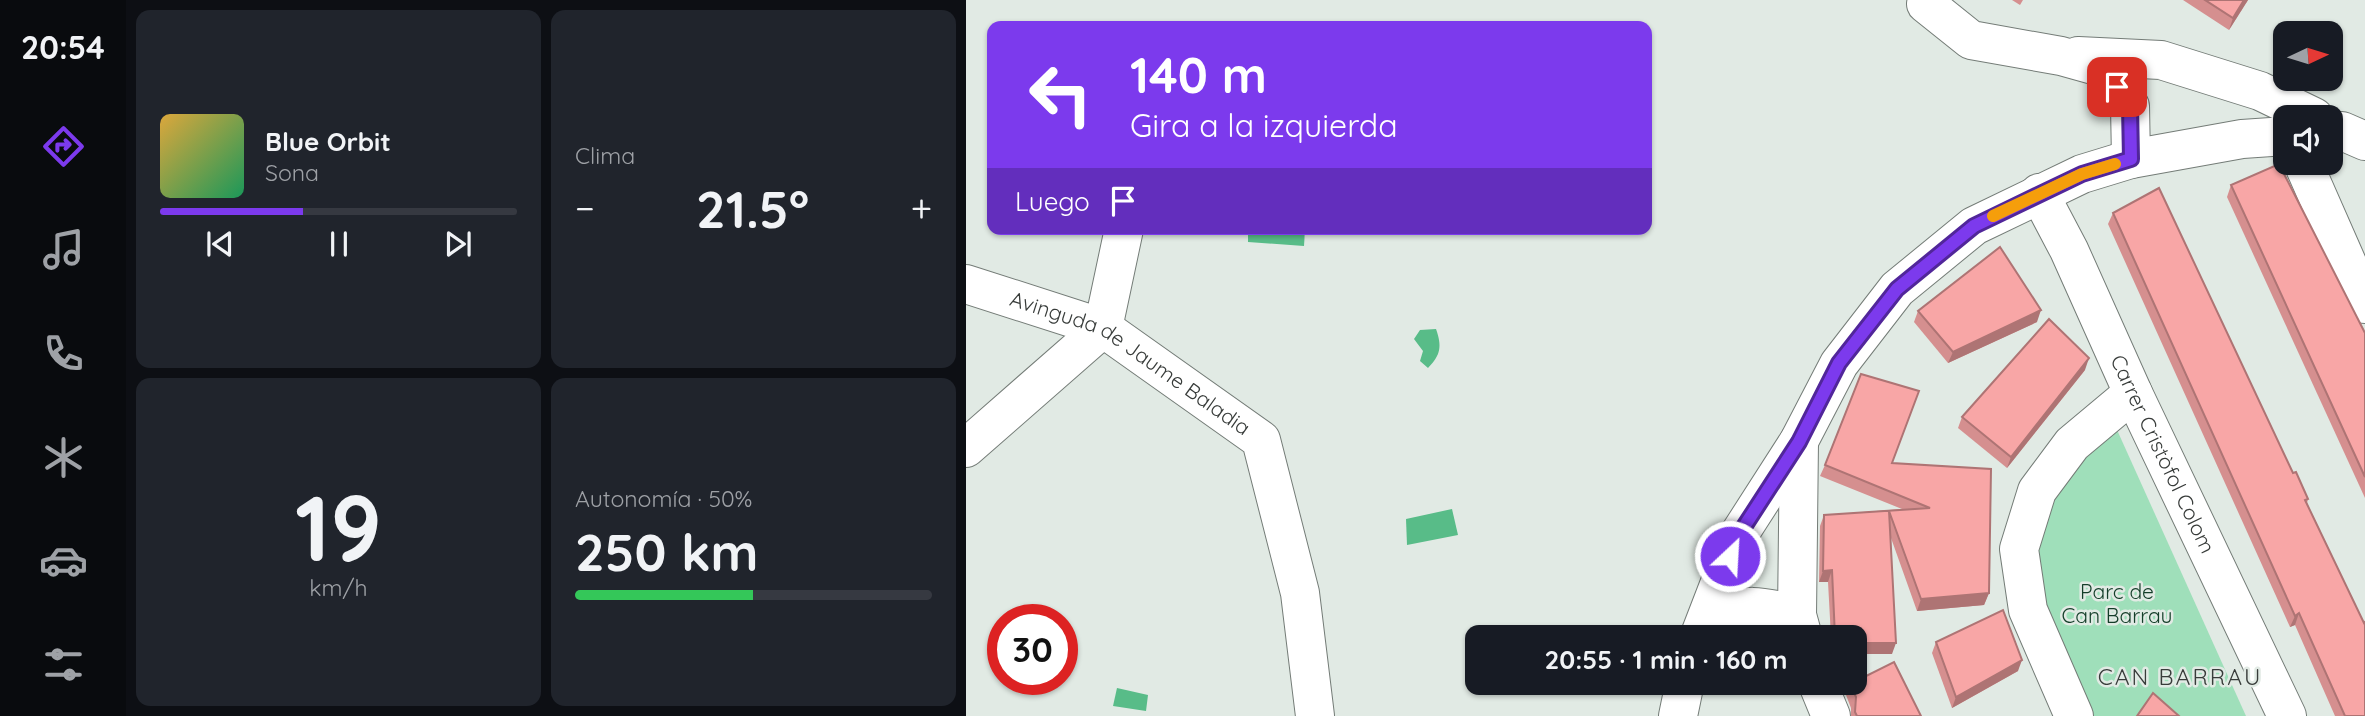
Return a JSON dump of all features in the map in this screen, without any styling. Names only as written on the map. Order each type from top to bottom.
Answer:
[{"type":"street","points":[[1927,0],[1926,4],[1971,40],[2061,56],[2104,68],[2130,106],[2131,159]]},
{"type":"street","points":[[2061,56],[2161,60],[2260,91],[2288,105]]},
{"type":"street","points":[[1704,625],[1738,536],[1799,442],[1839,363],[1897,289],[1974,226],[2039,192],[2082,174],[2131,159],[2242,139],[2273,137]]},
{"type":"street","points":[[2307,175],[2365,304]]},
{"type":"street","name":"Carrer Cristòfol Colom","points":[[2039,192],[2069,250],[2133,393],[2287,716]]},
{"type":"street","points":[[966,448],[1103,328],[1123,235]]},
{"type":"street","name":"Avinguda de Jaume Baladia","points":[[966,284],[1103,328],[1261,440],[1300,593],[1315,716]]},
{"type":"street","points":[[2074,716],[2028,610],[2019,549],[2037,491],[2072,444],[2133,393]]},
{"type":"street","points":[[1799,442],[1800,625]]},
{"type":"street","points":[[1706,625],[1738,606],[1760,605],[1798,625]]},
{"type":"street","points":[[1678,716],[1682,695]]},
{"type":"street","points":[[1822,695],[1831,716]]},
{"type":"green space","name":"Parc de Can Barrau","points":[[2113,421],[2246,716],[2090,716],[2037,603],[2032,548],[2049,492]]},
{"type":"shaded area","points":[[1248,235],[1305,235],[1304,246],[1248,242]]},
{"type":"shaded area","points":[[1436,329],[1439,350],[1436,359],[1428,368],[1420,361],[1423,351],[1414,339],[1420,330]]},
{"type":"shaded area","points":[[1452,509],[1458,535],[1407,545],[1406,519]]},
{"type":"shaded area","points":[[1117,688],[1148,695],[1146,711],[1113,706]]},
{"type":"building","points":[[2205,0],[2244,0],[2233,18]]},
{"type":"building","points":[[2273,167],[2273,175],[2285,175],[2365,333],[2365,477],[2231,185]]},
{"type":"building","points":[[2159,188],[2365,622],[2365,716],[2345,716],[2299,613],[2295,616],[2113,213]]},
{"type":"building","points":[[2000,247],[2041,310],[1953,352],[1918,311]]},
{"type":"building","points":[[2049,319],[2089,358],[2011,457],[1962,417]]},
{"type":"building","points":[[1861,374],[1919,391],[1892,463],[1991,469],[1989,593],[1921,599],[1889,511],[1896,643],[1867,643],[1867,625],[1834,625],[1832,570],[1823,571],[1824,515],[1930,508],[1825,465]]},
{"type":"building","points":[[2003,610],[2022,660],[1956,697],[1936,642]]},
{"type":"building","points":[[1894,662],[1921,716],[1857,716],[1855,695],[1867,695],[1867,676]]},
{"type":"building","points":[[2153,693],[2179,716],[2137,716]]},
{"type":"slow traffic","points":[[1993,216],[2039,192],[2115,164]]},
{"type":"district","name":"CAN BARRAU","points":[[2180,677]]},
{"type":"route","points":[[1730,556],[1738,536],[1799,442],[1839,363],[1897,289],[1974,226],[2039,192],[2082,174],[2131,159],[2130,106],[2117,87]]}]
